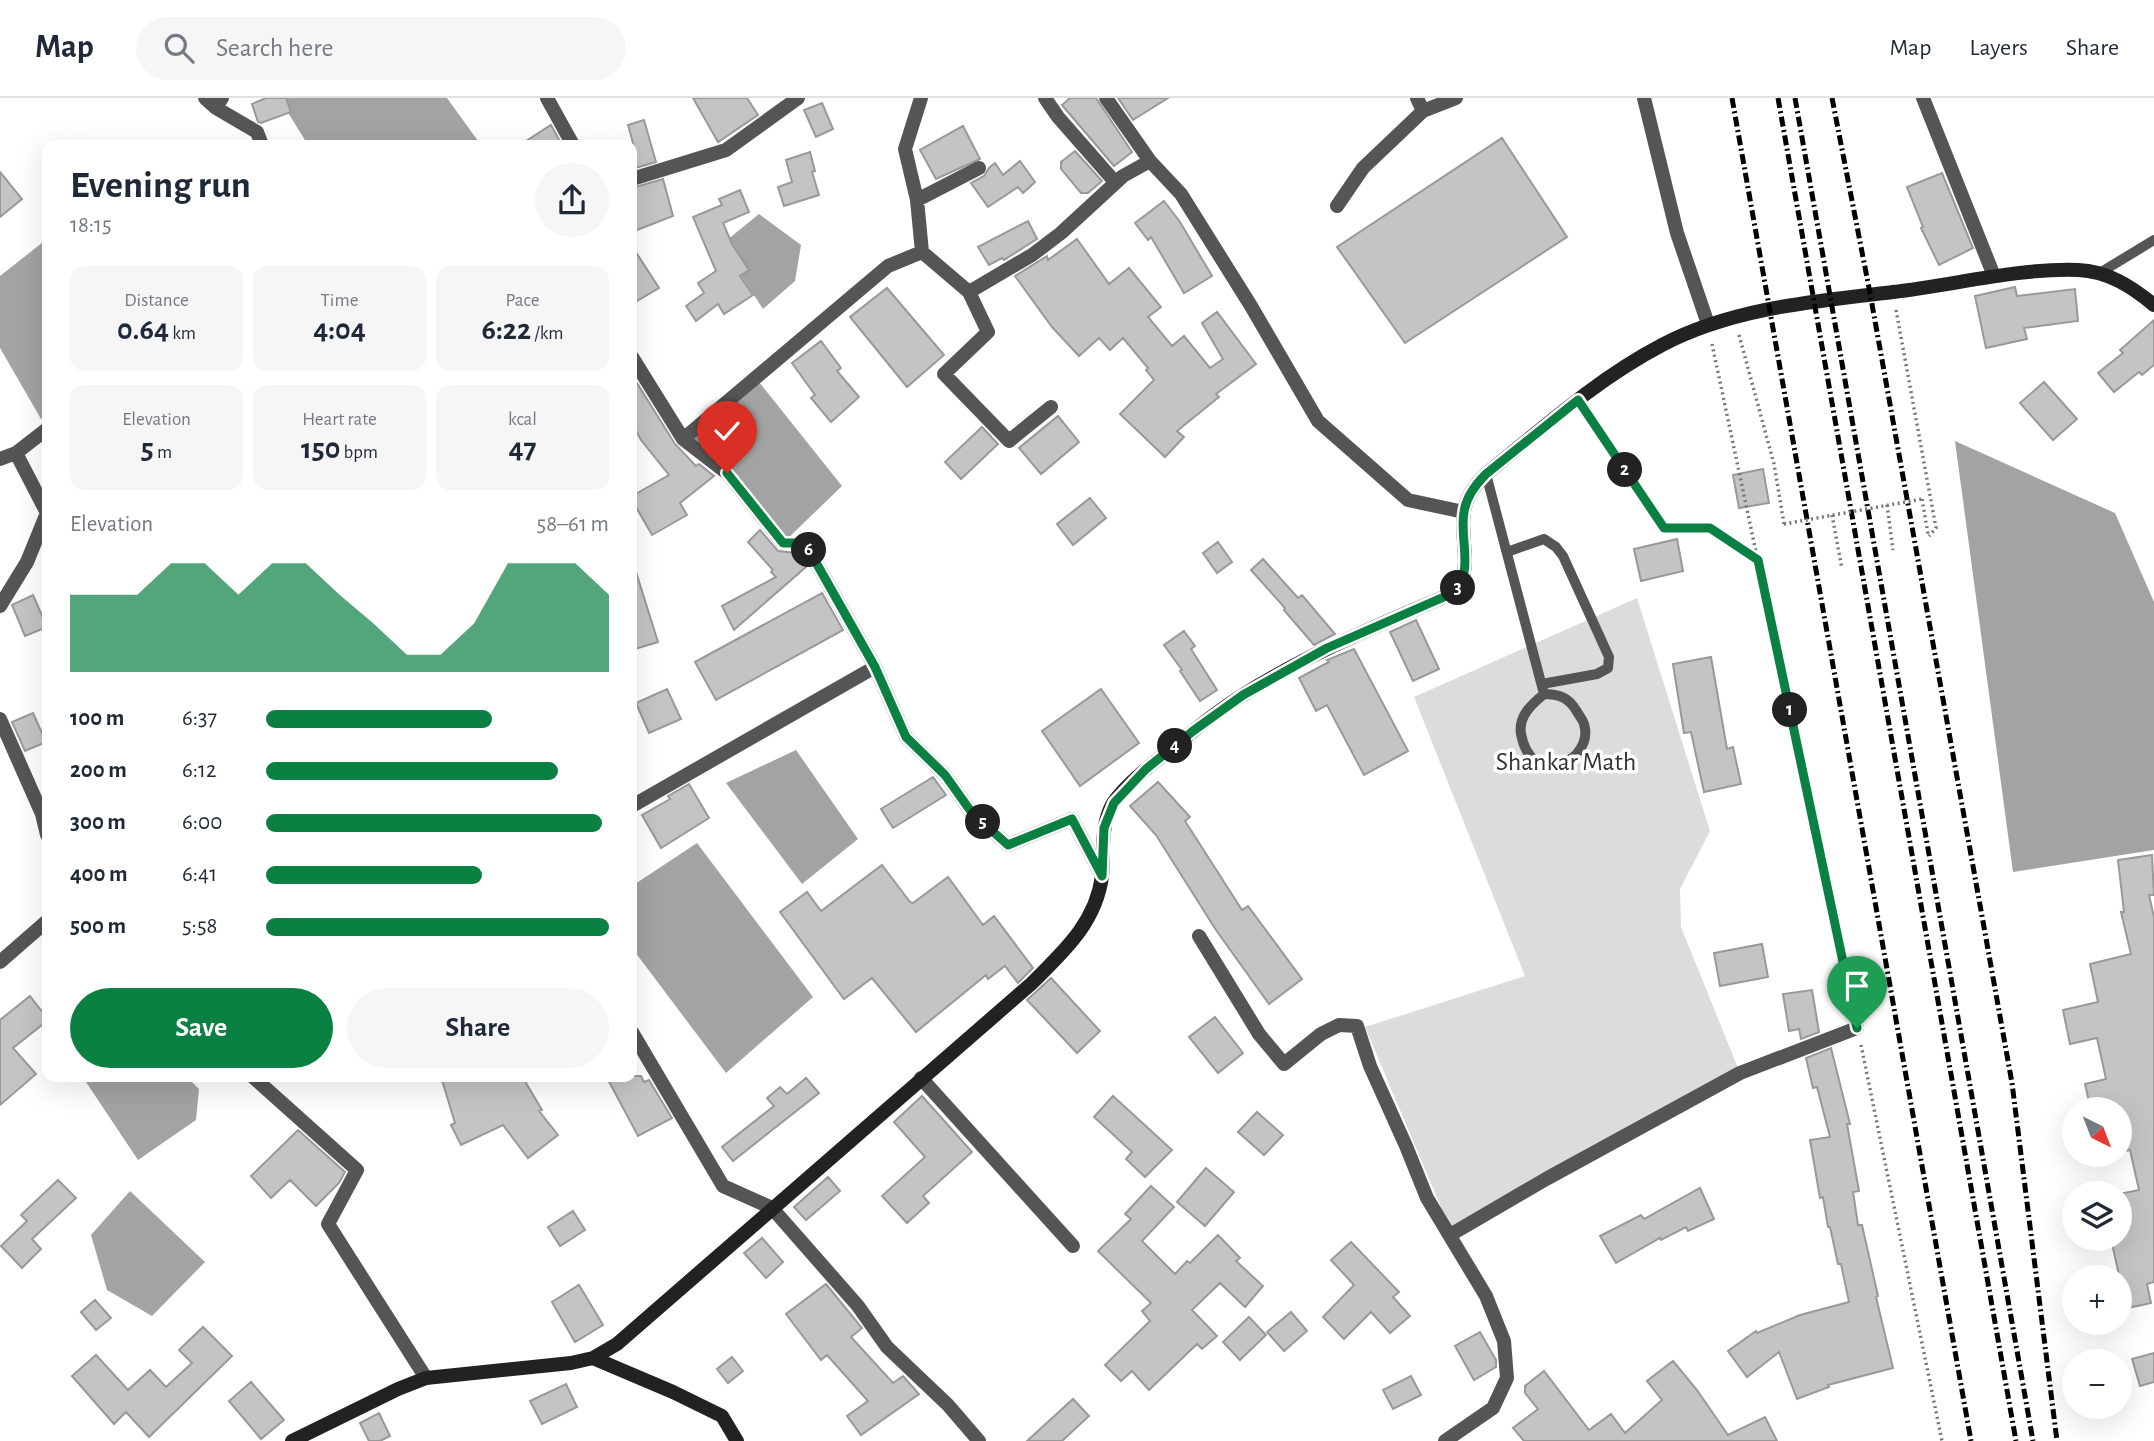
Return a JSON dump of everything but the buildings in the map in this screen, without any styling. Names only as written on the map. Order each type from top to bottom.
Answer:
[{"type":"main road","points":[[292,1441],[426,1378],[571,1363],[593,1358],[617,1344],[1031,984],[1075,940],[1089,919],[1098,896],[1102,876],[1104,828],[1114,803],[1146,769],[1243,695],[1327,648],[1453,593],[1461,585],[1465,569],[1464,512],[1476,485],[1600,381],[1652,351],[1708,324],[1780,307],[1994,276],[2080,270],[2111,276],[2154,305]]},
{"type":"main road","points":[[593,1358],[722,1416],[737,1441]]},
{"type":"street","points":[[547,98],[570,140]]},
{"type":"street","points":[[637,177],[726,150],[798,98]]},
{"type":"street","points":[[1045,98],[1058,117],[1115,182]]},
{"type":"street","points":[[1106,98],[1150,161],[1181,194],[1318,421],[1408,500],[1464,512]]},
{"type":"street","points":[[1337,206],[1363,168],[1420,104],[1456,98]]},
{"type":"street","points":[[1644,98],[1677,233],[1708,324]]},
{"type":"street","points":[[1923,98],[1994,276]]},
{"type":"street","points":[[923,99],[905,149],[916,200],[922,252],[969,292],[988,332],[944,374],[1009,441],[1051,407]]},
{"type":"street","points":[[215,101],[257,132],[260,140]]},
{"type":"street","points":[[969,292],[1032,255],[1061,233],[1115,182],[1150,161]]},
{"type":"street","points":[[916,200],[979,168]]},
{"type":"street","points":[[683,439],[888,266],[922,252]]},
{"type":"street","points":[[637,365],[683,439],[727,473],[783,543],[805,543],[875,667],[906,737],[945,775],[972,813],[1008,845],[1072,819],[1102,876]]},
{"type":"street","points":[[0,459],[16,453],[42,433]]},
{"type":"street","points":[[16,453],[42,503]]},
{"type":"street","points":[[0,606],[27,562],[42,525]]},
{"type":"street","points":[[637,803],[875,667]]},
{"type":"street","points":[[0,719],[42,814]]},
{"type":"street","points":[[0,962],[42,925]]},
{"type":"street","points":[[1199,936],[1259,1034],[1284,1064],[1321,1034],[1339,1025],[1357,1026],[1370,1066],[1427,1198],[1486,1296],[1504,1342],[1507,1378],[1493,1408],[1446,1441]]},
{"type":"street","points":[[1450,1235],[1740,1073],[1857,1028]]},
{"type":"street","points":[[637,1040],[723,1186],[772,1208],[858,1306],[887,1347],[948,1405],[979,1441]]},
{"type":"street","points":[[921,1078],[1073,1246]]},
{"type":"street","points":[[259,1082],[357,1170],[328,1224],[426,1378]]},
{"type":"lane","points":[[2098,274],[2154,240]]},
{"type":"lane","points":[[1486,474],[1543,689]]},
{"type":"lane","points":[[1507,551],[1544,539],[1556,547],[1563,556],[1609,657],[1608,668],[1597,674],[1543,689],[1526,709],[1520,731],[1525,750],[1539,763],[1553,767],[1570,761],[1582,747],[1585,726],[1572,703],[1559,694],[1543,689]]},
{"type":"path","points":[[1734,318],[1774,464],[1784,524],[1922,499],[1928,536],[1936,528],[1893,292]]},
{"type":"path","points":[[1708,324],[1942,1441]]},
{"type":"path","points":[[1578,400],[1664,528],[1710,528],[1758,560]]},
{"type":"path","points":[[1887,505],[1893,550]]},
{"type":"path","points":[[1832,515],[1842,569]]},
{"type":"green space","name":"Shankar Math","points":[[1637,598],[1710,831],[1680,889],[1681,927],[1740,1073],[1451,1231],[1365,1027],[1525,976],[1414,697]]},
{"type":"shaded area","points":[[279,98],[447,98],[477,140],[305,140]]},
{"type":"shaded area","points":[[759,214],[801,245],[795,281],[763,309],[721,245]]},
{"type":"shaded area","points":[[42,243],[41,419],[0,348],[0,276]]},
{"type":"shaded area","points":[[759,382],[842,486],[783,543],[727,473],[683,448]]},
{"type":"shaded area","points":[[1955,441],[2115,513],[2154,602],[2154,850],[2013,872]]},
{"type":"shaded area","points":[[796,750],[858,839],[802,884],[726,783]]},
{"type":"shaded area","points":[[697,843],[813,997],[726,1073],[637,955],[637,883]]},
{"type":"shaded area","points":[[86,1082],[192,1082],[199,1089],[196,1120],[138,1160]]},
{"type":"shaded area","points":[[130,1191],[205,1262],[152,1316],[107,1290],[91,1235]]},
{"type":"railway","points":[[1732,98],[1971,1441]]},
{"type":"railway","points":[[1778,98],[2016,1441]]},
{"type":"railway","points":[[1795,98],[2033,1441]]},
{"type":"railway","points":[[1832,98],[1870,293],[2012,1083],[2057,1441]]},
{"type":"route","points":[[727,473],[783,543],[805,543],[875,667],[906,737],[945,775],[972,813],[1008,845],[1072,819],[1102,876],[1104,828],[1114,803],[1146,769],[1243,695],[1327,648],[1453,593],[1461,585],[1465,569],[1464,512],[1476,485],[1578,400],[1664,528],[1710,528],[1758,560],[1857,1028]]}]
